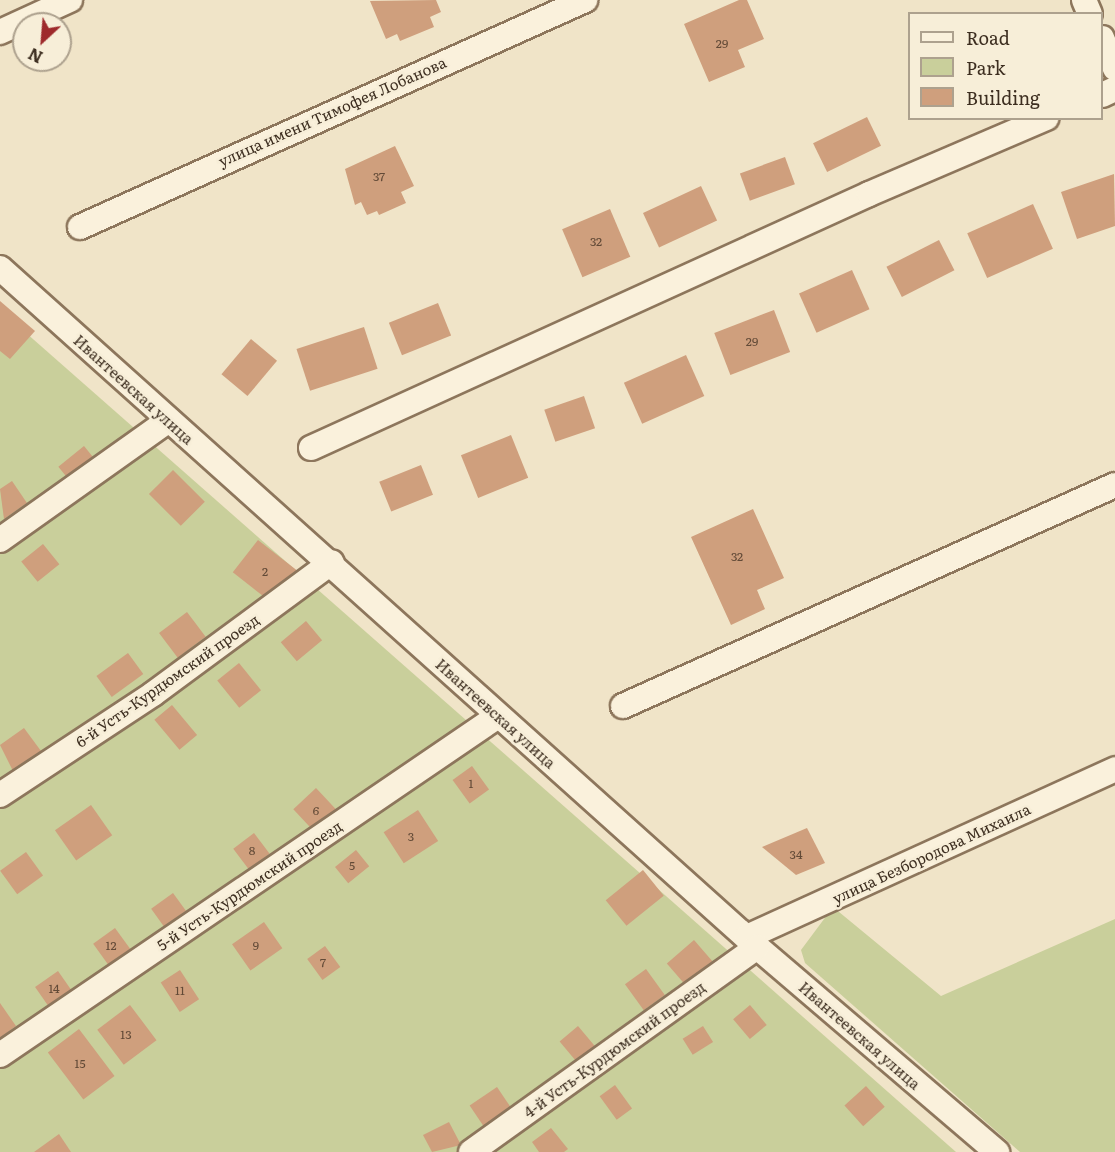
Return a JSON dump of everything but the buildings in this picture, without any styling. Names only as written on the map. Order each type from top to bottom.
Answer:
[{"type":"street","points":[[0,32],[70,0]]},
{"type":"street","name":"улица имени Тимофея Лобанова","points":[[80,227],[585,0]]},
{"type":"street","points":[[1103,42],[1115,68]]},
{"type":"street","points":[[311,448],[869,194],[1041,120]]},
{"type":"street","name":"Ивантеевская улица","points":[[2,272],[332,562],[498,716],[752,942],[996,1152]]},
{"type":"street","points":[[0,540],[169,420]]},
{"type":"street","points":[[623,706],[1115,485]]},
{"type":"street","name":"6-й Усть-Курдюмский проезд","points":[[0,795],[153,694],[332,562]]},
{"type":"street","name":"5-й Усть-Курдюмский проезд","points":[[0,1055],[498,716]]},
{"type":"street","name":"улица Безбородова Михаила","points":[[752,942],[1115,769]]},
{"type":"street","name":"4-й Усть-Курдюмский проезд","points":[[471,1152],[752,942]]},
{"type":"green space","points":[[0,310],[666,896],[956,1152],[0,1152]]},
{"type":"green space","points":[[833,907],[941,996],[1115,919],[1115,1152],[1020,1152],[805,963],[801,950]]}]
